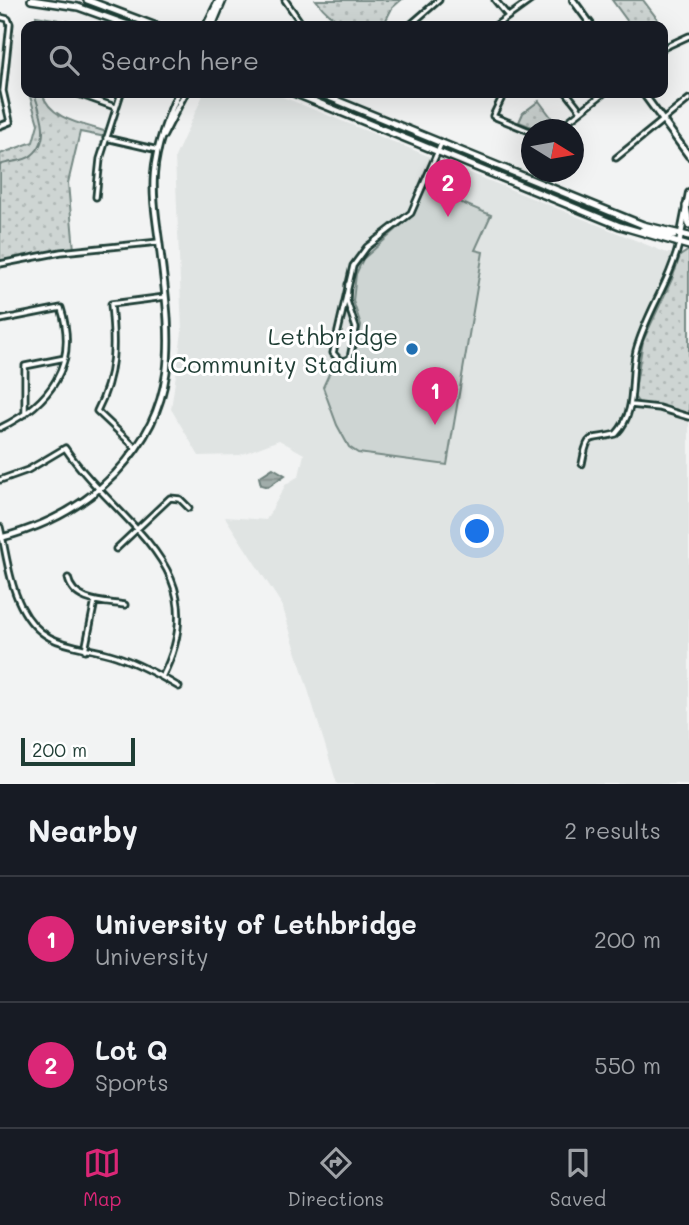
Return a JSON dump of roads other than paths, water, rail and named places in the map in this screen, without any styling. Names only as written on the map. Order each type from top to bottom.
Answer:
[{"type":"main road","points":[[31,0],[78,7],[119,21]]},
{"type":"main road","points":[[88,0],[143,21]]},
{"type":"main road","points":[[214,21],[221,0]]},
{"type":"main road","points":[[209,21],[221,0]]},
{"type":"main road","points":[[307,98],[643,225],[680,235],[689,241]]},
{"type":"main road","points":[[329,98],[632,230],[678,244],[689,241]]},
{"type":"main road","points":[[686,206],[689,225]]},
{"type":"main road","points":[[632,230],[680,235]]},
{"type":"street","points":[[285,0],[300,21]]},
{"type":"street","points":[[415,21],[439,0]]},
{"type":"street","points":[[495,0],[508,16]]},
{"type":"street","points":[[502,21],[531,0]]},
{"type":"street","points":[[573,0],[588,21]]},
{"type":"street","points":[[0,17],[10,22],[3,91],[10,122],[0,126]]},
{"type":"street","points":[[668,46],[689,36]]},
{"type":"street","points":[[90,98],[114,107]]},
{"type":"street","points":[[96,197],[98,171],[118,98]]},
{"type":"street","points":[[1,538],[38,527],[100,489],[137,450],[158,412],[167,370],[166,297],[154,189],[158,150],[176,98]]},
{"type":"street","points":[[161,139],[182,98]]},
{"type":"street","points":[[502,98],[493,116],[521,128]]},
{"type":"street","points":[[571,98],[581,111]]},
{"type":"street","points":[[571,119],[598,98]]},
{"type":"street","points":[[647,98],[689,156]]},
{"type":"street","points":[[616,158],[689,99]]},
{"type":"street","points":[[106,138],[158,150]]},
{"type":"street","points":[[348,285],[347,301],[356,331],[350,358],[341,362],[333,353],[348,285],[358,257],[416,205],[440,148]]},
{"type":"street","points":[[582,464],[587,440],[616,434],[629,417],[639,341],[668,280],[689,193]]},
{"type":"street","points":[[0,264],[61,252],[159,242]]},
{"type":"street","points":[[137,450],[97,411],[108,391],[114,366],[111,303],[166,297]]},
{"type":"street","points":[[0,320],[61,308],[65,358],[61,374],[50,393],[25,414],[0,428]]},
{"type":"street","points":[[25,414],[26,366],[65,358]]},
{"type":"street","points":[[631,405],[659,408],[689,417]]},
{"type":"street","points":[[0,480],[28,470],[63,447],[138,530],[172,576],[179,607],[178,636],[162,677]]},
{"type":"street","points":[[116,549],[170,498],[180,499],[189,508]]},
{"type":"street","points":[[0,527],[16,593],[27,617],[54,640],[126,660],[179,688]]},
{"type":"street","points":[[68,578],[74,591],[95,601],[125,605]]},
{"type":"street","points":[[85,650],[95,601]]},
{"type":"waterway","points":[[0,165],[29,157],[42,141],[43,125],[36,98]]},
{"type":"place","name":"Lot Q","points":[[448,217]]},
{"type":"place","name":"Lethbridge Community Stadium","points":[[412,349]]},
{"type":"place","name":"University of Lethbridge","points":[[435,425]]}]
